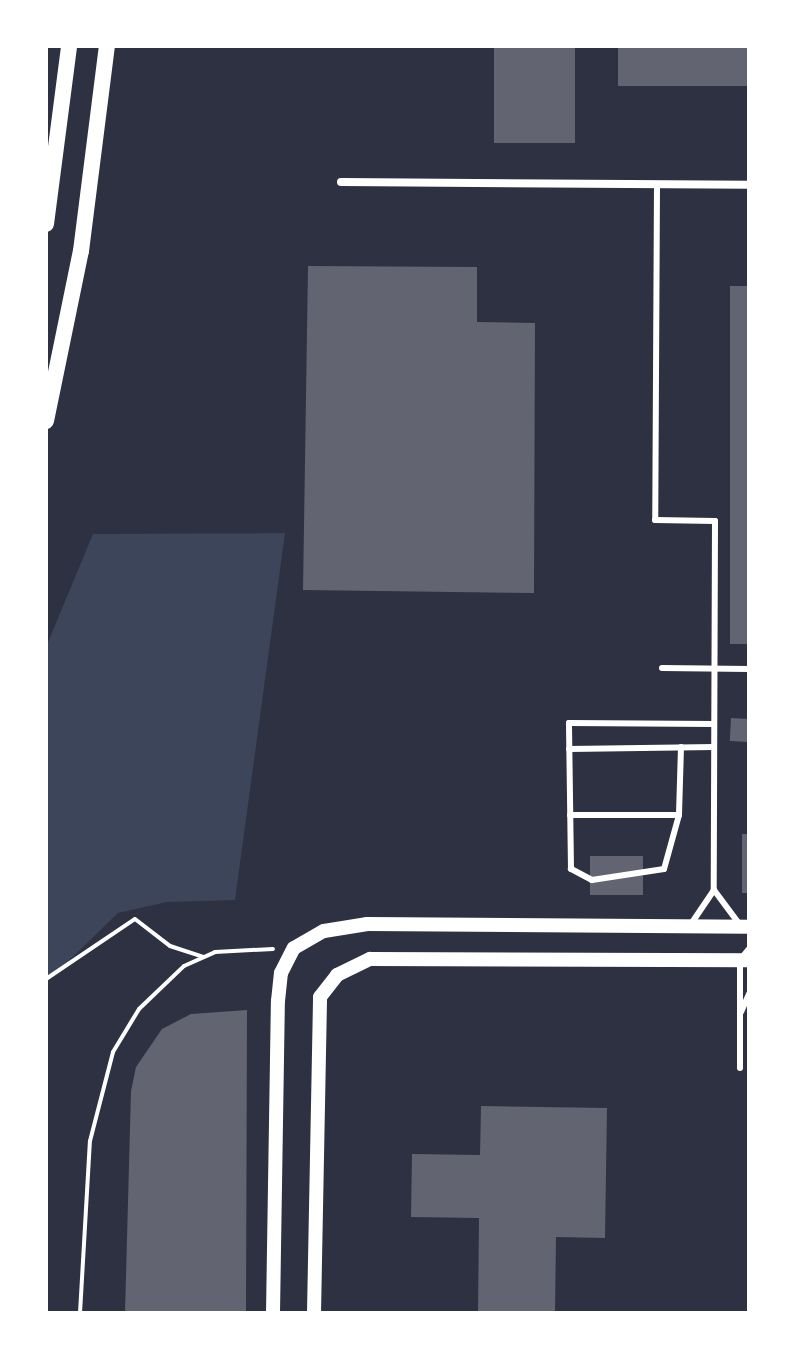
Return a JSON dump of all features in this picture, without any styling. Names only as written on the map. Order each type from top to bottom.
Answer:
[{"type":"main road","points":[[46,224],[69,46]]},
{"type":"main road","points":[[46,421],[81,251],[107,46]]},
{"type":"street","points":[[341,182],[749,185]]},
{"type":"street","points":[[273,1313],[278,1001],[281,973],[294,948],[324,931],[367,924],[745,927]]},
{"type":"street","points":[[314,1313],[320,997],[337,975],[370,959],[746,956]]},
{"type":"lane","points":[[657,184],[655,520],[715,521],[714,890],[689,926]]},
{"type":"lane","points":[[662,668],[749,669]]},
{"type":"lane","points":[[681,747],[679,815],[664,869],[592,880],[571,869],[569,723],[714,724]]},
{"type":"lane","points":[[569,749],[714,747]]},
{"type":"lane","points":[[570,815],[679,815]]},
{"type":"lane","points":[[714,890],[745,927]]},
{"type":"lane","points":[[740,1068],[740,1015],[746,956]]},
{"type":"lane","points":[[740,1015],[749,994]]},
{"type":"path","points":[[46,979],[135,919],[170,946],[203,957]]},
{"type":"path","points":[[80,1313],[89,1155],[105,1074],[139,1009],[161,984],[215,952],[294,948]]},
{"type":"shaded area","points":[[285,533],[235,900],[167,902],[118,913],[46,983],[46,647],[93,534]]},
{"type":"building","points":[[494,46],[575,46],[575,143],[494,143]]},
{"type":"building","points":[[618,46],[749,46],[749,86],[618,86]]},
{"type":"building","points":[[308,266],[477,267],[477,322],[535,323],[534,593],[303,590]]},
{"type":"building","points":[[730,286],[749,286],[749,644],[730,644]]},
{"type":"building","points":[[731,718],[749,719],[748,742],[730,741]]},
{"type":"building","points":[[742,834],[749,834],[749,893],[742,893]]},
{"type":"building","points":[[590,856],[643,856],[643,895],[590,895]]},
{"type":"building","points":[[247,1010],[246,1313],[125,1313],[131,1091],[136,1067],[162,1029],[191,1014]]},
{"type":"building","points":[[481,1106],[607,1108],[605,1238],[556,1237],[555,1313],[478,1313],[479,1218],[411,1217],[412,1154],[480,1155]]}]
